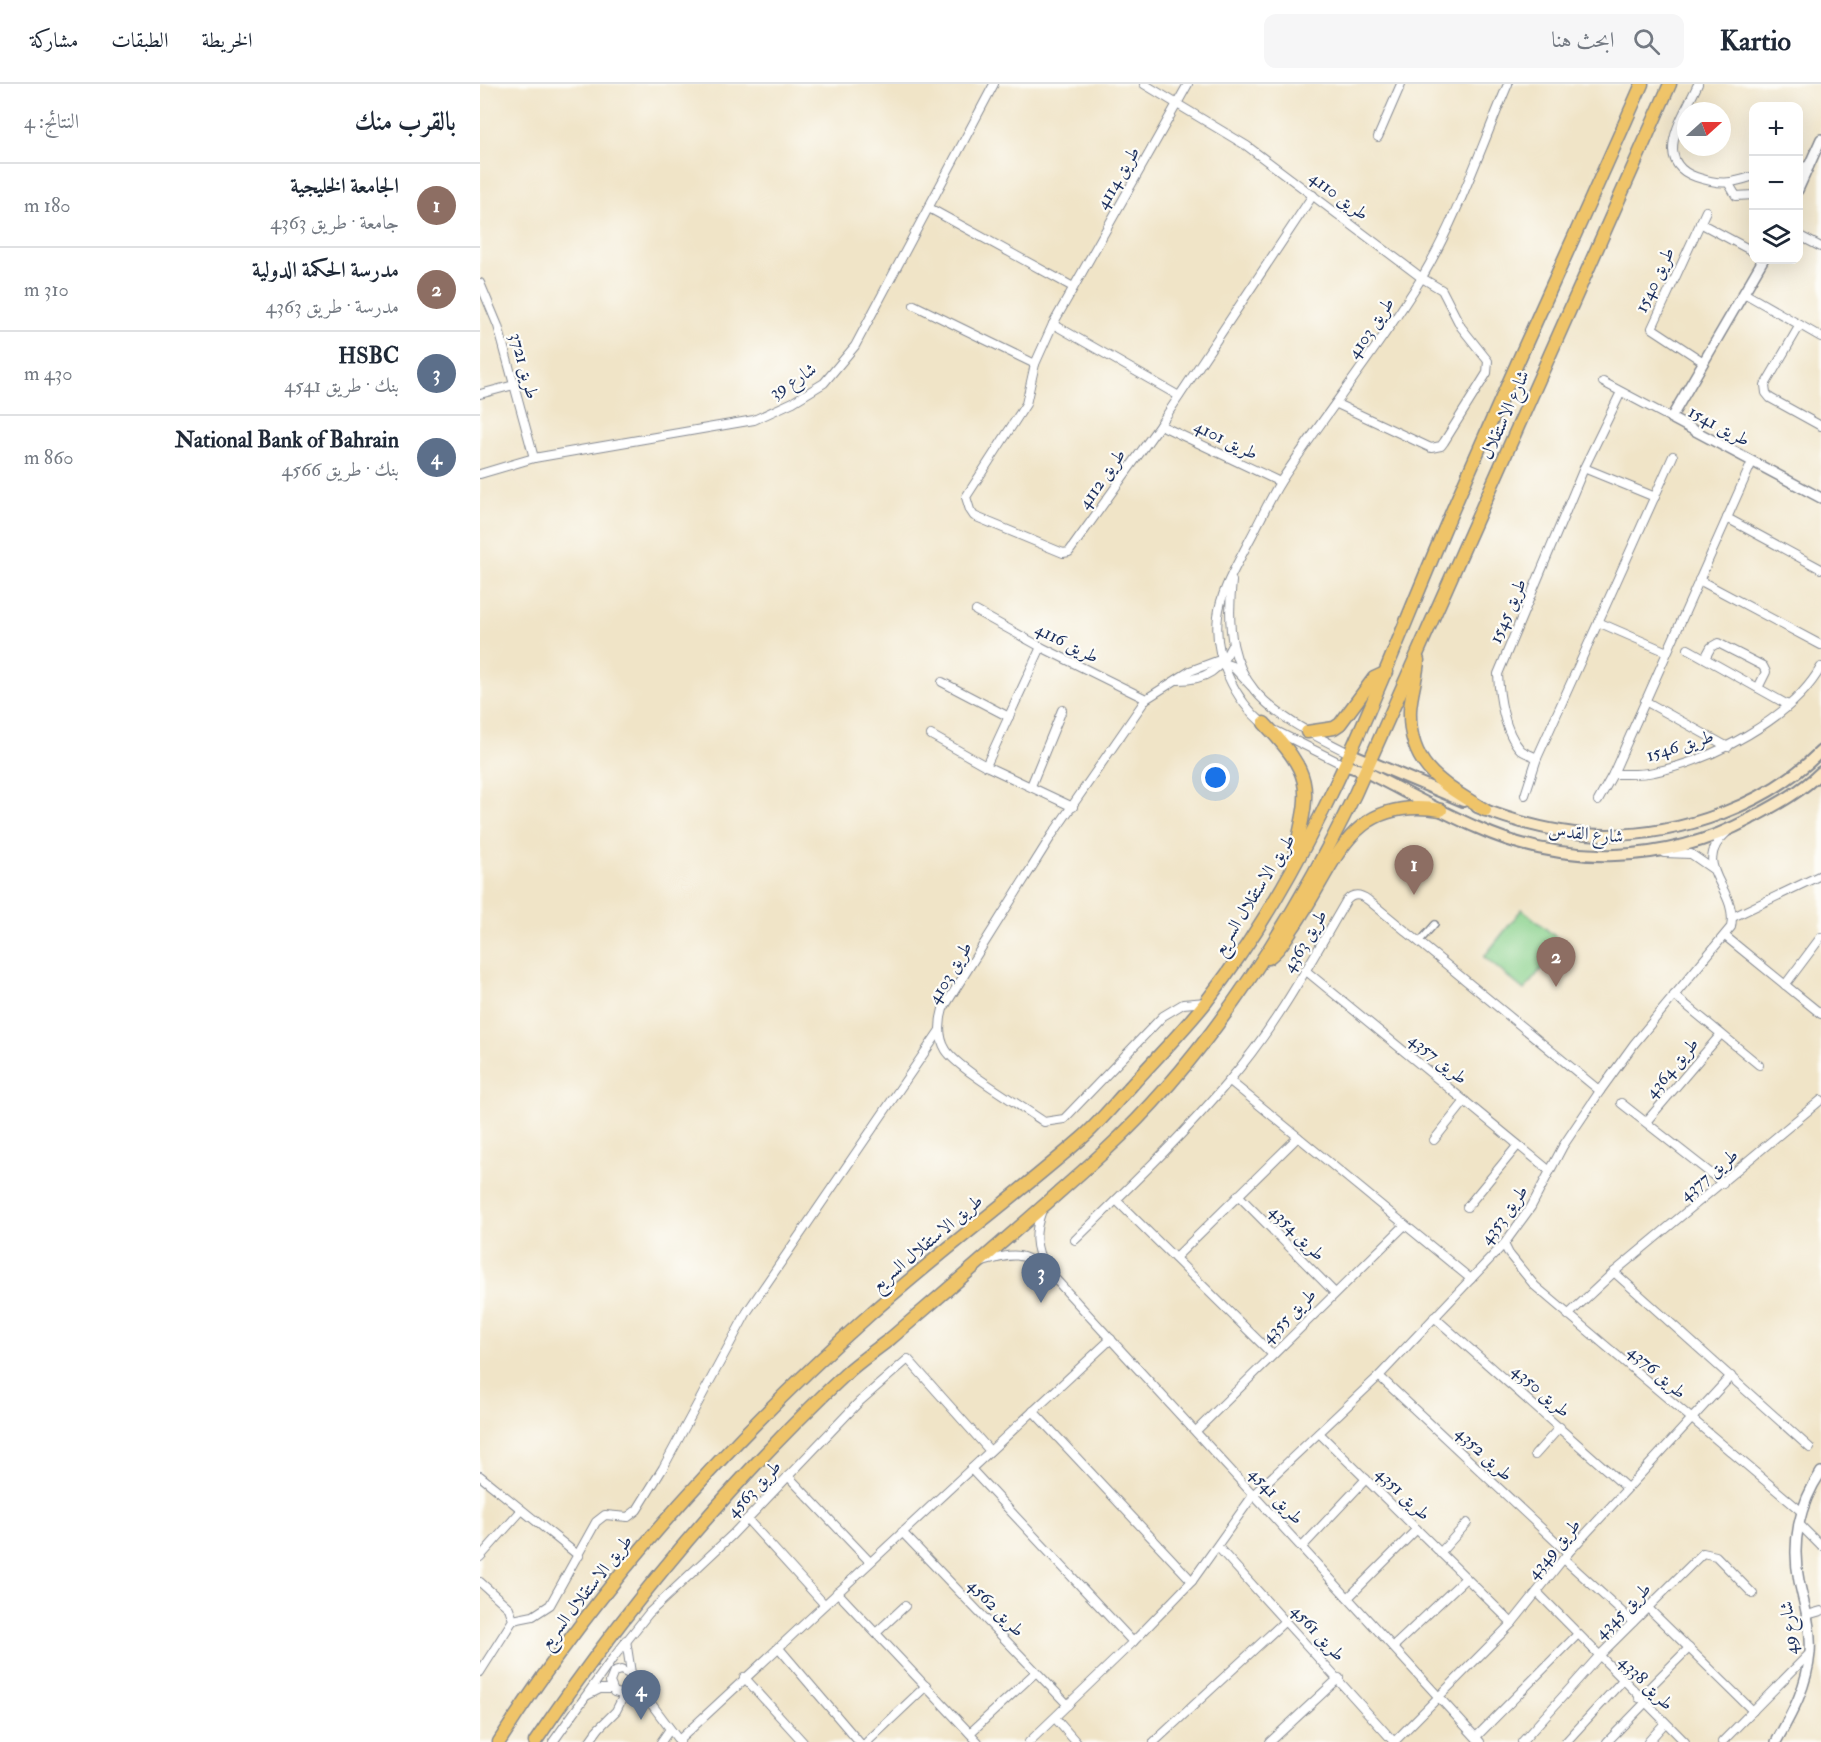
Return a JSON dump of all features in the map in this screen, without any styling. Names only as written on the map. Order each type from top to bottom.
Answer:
[{"type":"main road","name":"شارع الاستقلال","points":[[1346,759],[1387,672],[1466,477],[1642,84]]},
{"type":"main road","name":"شارع الاستقلال","points":[[1367,765],[1670,84]]},
{"type":"main road","points":[[1418,652],[1410,712],[1412,734],[1419,756],[1431,775],[1485,810]]},
{"type":"main road","points":[[1307,732],[1334,728],[1340,724],[1374,678],[1387,672]]},
{"type":"main road","points":[[1264,723],[1293,756],[1303,779],[1305,814],[1290,877]]},
{"type":"main road","name":"شارع القدس","points":[[1346,759],[1485,810],[1548,829],[1607,835],[1668,829],[1717,816],[1771,790],[1807,765],[1821,752]]},
{"type":"main road","name":"طريق الاستقلال السريع","points":[[499,1742],[610,1587],[671,1514],[735,1445],[800,1378],[885,1301],[1086,1135],[1206,1002],[1290,877],[1346,759]]},
{"type":"main road","name":"شارع القدس","points":[[1367,765],[1441,810],[1480,829],[1544,849],[1606,856],[1650,854],[1729,831],[1779,804],[1821,772]]},
{"type":"main road","name":"طريق الاستقلال السريع","points":[[535,1742],[612,1632],[754,1466],[852,1369],[1106,1150],[1146,1109],[1223,1017],[1258,966],[1330,843],[1367,765]]},
{"type":"main road","points":[[1258,966],[1275,953],[1341,851],[1361,826],[1388,810],[1408,806],[1441,810]]},
{"type":"street","name":"شارع 39","points":[[480,474],[534,458],[754,420],[793,402],[824,383],[855,346],[994,84]]},
{"type":"street","name":"طريق 4110","points":[[1144,84],[1247,146],[1422,279],[1442,290],[1461,327],[1488,361],[1486,373],[1444,442],[1436,448],[1337,404]]},
{"type":"street","name":"طريق 4114","points":[[1035,364],[1072,287],[1188,84]]},
{"type":"street","points":[[1378,137],[1401,84]]},
{"type":"street","name":"طريق 4103","points":[[1346,759],[1290,740],[1264,723],[1239,695],[1224,663],[1218,642],[1218,616],[1232,574],[1280,482],[1337,404],[1422,279],[1437,250],[1508,84]]},
{"type":"street","points":[[1698,84],[1673,139],[1671,152],[1674,163],[1683,172],[1729,184],[1749,178]]},
{"type":"street","points":[[1803,178],[1821,139]]},
{"type":"street","points":[[1803,167],[1809,166]]},
{"type":"street","points":[[1729,184],[1736,196],[1749,195]]},
{"type":"street","name":"طريق 4112","points":[[1035,364],[1030,391],[1022,410],[966,497],[974,516],[1067,553],[1160,425],[1313,195]]},
{"type":"street","points":[[928,208],[1072,287]]},
{"type":"street","name":"طريق 1540","points":[[1702,361],[1652,328],[1706,211]]},
{"type":"street","points":[[1700,223],[1749,249]]},
{"type":"street","points":[[1803,238],[1821,247]]},
{"type":"street","points":[[1671,418],[1760,264]]},
{"type":"street","name":"طريق 3721","points":[[480,283],[498,326],[534,458]]},
{"type":"street","points":[[1744,293],[1821,337]]},
{"type":"street","points":[[914,305],[1035,364]]},
{"type":"street","points":[[1053,324],[1179,396]]},
{"type":"street","points":[[1800,326],[1766,385],[1766,393],[1770,398],[1821,426]]},
{"type":"street","name":"طريق 1541","points":[[1603,382],[1821,498]]},
{"type":"street","points":[[480,394],[514,385]]},
{"type":"street","name":"طريق 1545","points":[[1537,758],[1520,749],[1507,723],[1499,695],[1498,674],[1584,468],[1621,392]]},
{"type":"street","name":"طريق 4101","points":[[1160,425],[1280,482]]},
{"type":"street","points":[[1525,795],[1537,758],[1673,456]]},
{"type":"street","name":"طريق 1546","points":[[1752,462],[1613,774],[1652,773],[1728,747],[1788,705],[1821,667]]},
{"type":"street","points":[[1584,468],[1655,497]]},
{"type":"street","points":[[1727,518],[1821,569]]},
{"type":"street","name":"طريق 4103","points":[[1232,574],[1229,609],[1232,645],[1251,686],[1275,712],[1346,759]]},
{"type":"street","points":[[1699,580],[1821,645]]},
{"type":"street","name":"طريق 4116","points":[[976,611],[1041,647],[1146,699]]},
{"type":"street","points":[[1598,622],[1666,652]]},
{"type":"street","points":[[1705,658],[1711,647],[1718,643],[1762,666],[1766,672],[1758,688]]},
{"type":"street","name":"طريق 4103","points":[[1206,1002],[1183,1004],[1169,1011],[1133,1045],[1064,1119],[1054,1122],[1044,1122],[953,1058],[942,1041],[940,1030],[943,1009],[1052,835],[1146,699],[1178,680],[1191,680],[1219,669],[1232,645]]},
{"type":"street","points":[[986,766],[1041,647]]},
{"type":"street","points":[[1688,649],[1788,705]]},
{"type":"street","points":[[1224,663],[1232,666],[1251,686]]},
{"type":"street","points":[[942,682],[1009,717]]},
{"type":"street","name":"طريق 1546","points":[[1645,701],[1728,747]]},
{"type":"street","points":[[1031,786],[1062,710]]},
{"type":"street","points":[[931,735],[986,766],[1073,807]]},
{"type":"street","points":[[1598,801],[1613,774]]},
{"type":"street","points":[[1729,831],[1714,848],[1711,856],[1713,870],[1729,901],[1733,917],[1821,875]]},
{"type":"street","points":[[1650,854],[1691,854],[1713,870]]},
{"type":"street","name":"طريق 4363","points":[[1075,1240],[1230,1081],[1278,1014],[1346,901],[1352,896],[1359,895],[1368,900],[1600,1091]]},
{"type":"street","name":"طريق 4353","points":[[1254,1494],[1378,1376],[1504,1244],[1531,1208],[1563,1146],[1600,1091],[1674,995],[1725,936],[1733,917]]},
{"type":"street","points":[[1420,941],[1436,924]]},
{"type":"street","points":[[1725,936],[1821,1014]]},
{"type":"street","points":[[1785,985],[1821,938]]},
{"type":"street","name":"طريق 4357","points":[[1305,970],[1550,1171]]},
{"type":"street","name":"طريق 4364","points":[[1674,995],[1759,1065]]},
{"type":"street","points":[[480,1672],[513,1620],[533,1616],[550,1605],[596,1522],[605,1515],[628,1518],[637,1510],[663,1468],[747,1312],[940,1030]]},
{"type":"street","name":"طريق 4364","points":[[1646,1122],[1721,1034]]},
{"type":"street","points":[[1230,1081],[1471,1279]]},
{"type":"street","name":"طريق 4377","points":[[1569,1315],[1614,1272],[1821,1100]]},
{"type":"street","points":[[1434,1140],[1465,1101]]},
{"type":"street","name":"طريق 4364","points":[[1621,1103],[1723,1183]]},
{"type":"street","points":[[1175,1258],[1298,1137]]},
{"type":"street","points":[[1467,1207],[1518,1145]]},
{"type":"street","name":"طريق 4354","points":[[1238,1195],[1334,1292]]},
{"type":"street","points":[[1116,1200],[1272,1354]]},
{"type":"street","points":[[1044,1204],[1037,1223],[1035,1242],[1048,1271]]},
{"type":"street","name":"طريق 4355","points":[[1196,1431],[1334,1292],[1405,1225]]},
{"type":"street","name":"طريق 4376","points":[[1504,1244],[1509,1254],[1535,1286],[1802,1512]]},
{"type":"street","points":[[975,1264],[1009,1255],[1025,1256],[1048,1271]]},
{"type":"street","name":"طريق 4541","points":[[1048,1271],[1478,1740]]},
{"type":"street","points":[[1614,1272],[1810,1448]]},
{"type":"street","name":"طريق 4350","points":[[1434,1317],[1627,1488]]},
{"type":"street","points":[[626,1640],[631,1673],[635,1682],[679,1741],[744,1677],[1111,1339]]},
{"type":"street","name":"طريق 4563","points":[[554,1742],[626,1640],[659,1603],[747,1519],[854,1407],[908,1359],[990,1451]]},
{"type":"street","name":"طريق 4352","points":[[1378,1376],[1633,1622]]},
{"type":"street","name":"طريق 4349","points":[[1394,1742],[1512,1623],[1566,1556],[1731,1376]]},
{"type":"street","points":[[1033,1411],[1192,1581]]},
{"type":"street","points":[[1536,1455],[1560,1427]]},
{"type":"street","name":"طريق 4351","points":[[1319,1432],[1512,1623]]},
{"type":"street","points":[[971,1469],[1133,1642]]},
{"type":"street","name":"شارع 49","points":[[1776,1742],[1805,1686],[1810,1653],[1807,1615],[1796,1562],[1802,1512],[1821,1472]]},
{"type":"street","points":[[480,1476],[579,1556]]},
{"type":"street","points":[[788,1476],[870,1562]]},
{"type":"street","points":[[1302,1547],[1366,1479]]},
{"type":"street","points":[[1029,1742],[1133,1642],[1192,1581],[1254,1494]]},
{"type":"street","points":[[480,1557],[521,1511]]},
{"type":"street","points":[[747,1519],[824,1604]]},
{"type":"street","points":[[1440,1552],[1467,1523]]},
{"type":"street","points":[[1799,1524],[1821,1546]]},
{"type":"street","points":[[1349,1597],[1418,1529]]},
{"type":"street","name":"طريق 4562","points":[[902,1532],[1068,1705]]},
{"type":"street","name":"طريق 4561","points":[[1218,1547],[1339,1678],[1394,1742]]},
{"type":"street","name":"طريق 4345","points":[[1522,1742],[1599,1656],[1699,1556],[1707,1552],[1716,1556],[1753,1594]]},
{"type":"street","points":[[1393,1647],[1466,1578]]},
{"type":"street","points":[[480,1582],[509,1608],[513,1620]]},
{"type":"street","points":[[837,1592],[978,1742]]},
{"type":"street","name":"طريق 4338","points":[[1537,1592],[1622,1681],[1685,1742]]},
{"type":"street","points":[[876,1633],[905,1606]]},
{"type":"street","points":[[1647,1608],[1753,1711]]},
{"type":"street","points":[[1807,1615],[1821,1611]]},
{"type":"street","points":[[1154,1742],[1285,1621]]},
{"type":"street","points":[[1478,1740],[1578,1634]]},
{"type":"street","points":[[778,1647],[859,1742]]},
{"type":"street","points":[[1607,1742],[1689,1648]]},
{"type":"street","points":[[1722,1742],[1810,1653]]},
{"type":"street","points":[[589,1742],[612,1710],[613,1690],[610,1678],[614,1672],[625,1670],[631,1673]]},
{"type":"street","points":[[970,1733],[1036,1672]]},
{"type":"street","points":[[744,1677],[804,1742]]},
{"type":"street","points":[[1270,1742],[1339,1678]]},
{"type":"street","points":[[1566,1742],[1622,1681]]},
{"type":"street","points":[[596,1731],[616,1711],[635,1682]]},
{"type":"street","points":[[867,1742],[926,1686]]},
{"type":"street","points":[[584,1698],[600,1689],[613,1690],[652,1707]]},
{"type":"street","points":[[1054,1718],[1076,1742]]},
{"type":"street","points":[[1648,1742],[1665,1723]]},
{"type":"street","points":[[661,1742],[670,1729]]},
{"type":"green space","points":[[1522,909],[1563,943],[1524,990],[1484,957]]},
{"type":"place","name":"الجامعة الخليجية","points":[[1414,895]]},
{"type":"place","name":"مدرسة الحكمة الدولية","points":[[1556,987]]},
{"type":"place","name":"HSBC","points":[[1041,1303]]},
{"type":"place","name":"National Bank of Bahrain","points":[[641,1720]]}]
